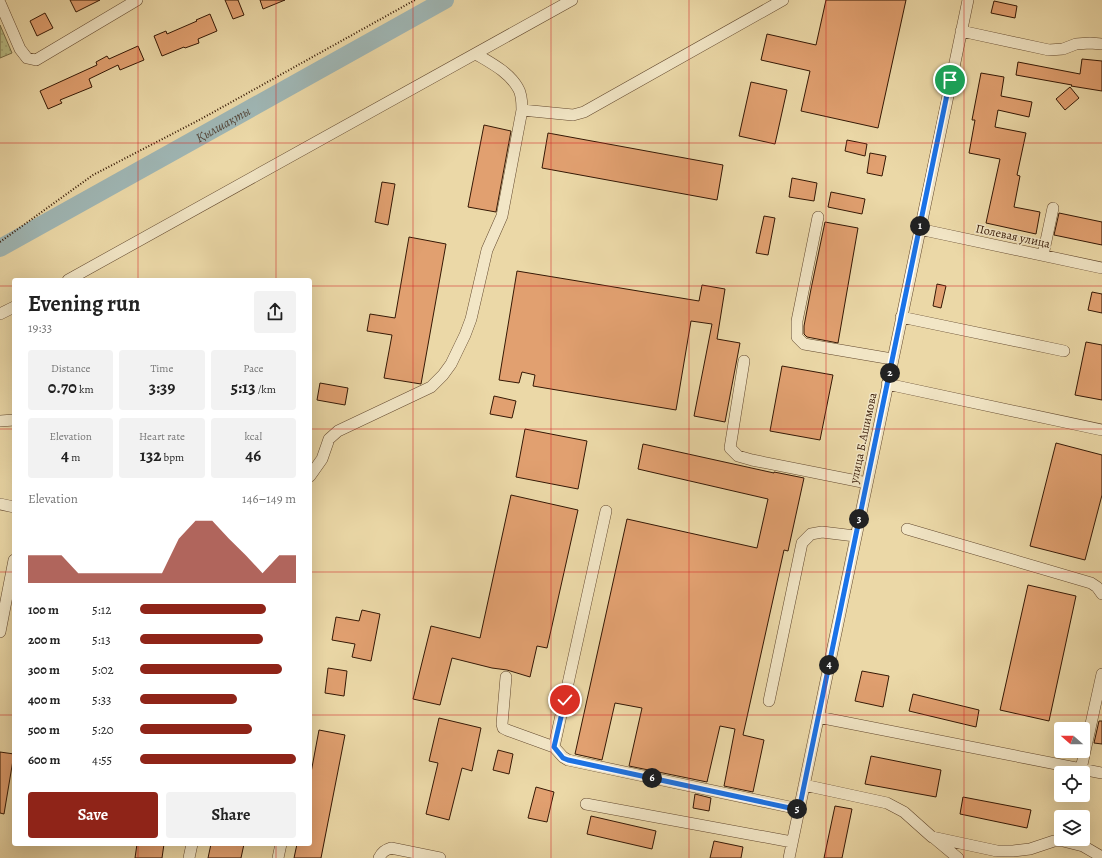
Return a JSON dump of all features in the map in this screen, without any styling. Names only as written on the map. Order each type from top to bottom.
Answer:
[{"type":"street","points":[[0,3],[20,50],[27,58],[36,60],[137,0]]},
{"type":"street","points":[[72,278],[572,0]]},
{"type":"street","points":[[522,110],[573,115],[584,112],[783,0]]},
{"type":"street","name":"улица Б.Ашимова","points":[[788,858],[968,0]]},
{"type":"street","points":[[961,31],[1049,50],[1063,49],[1076,44],[1102,44]]},
{"type":"street","points":[[312,474],[320,464],[326,443],[333,435],[343,428],[430,387],[452,364],[465,335],[471,319],[487,250],[502,216],[522,110],[520,93],[516,84],[506,73],[476,54]]},
{"type":"street","points":[[1043,255],[1053,208]]},
{"type":"street","points":[[818,217],[797,321],[797,337],[804,344],[892,359]]},
{"type":"street","name":"Полевая улица","points":[[919,229],[1102,268]]},
{"type":"street","points":[[0,314],[12,308]]},
{"type":"street","points":[[901,316],[1064,351]]},
{"type":"street","points":[[744,362],[730,448],[738,456],[866,483]]},
{"type":"street","points":[[887,384],[1102,430]]},
{"type":"street","points":[[0,421],[12,420]]},
{"type":"street","points":[[0,504],[12,507]]},
{"type":"street","points":[[554,747],[606,511]]},
{"type":"street","points":[[908,529],[1091,583],[1097,587],[1102,594]]},
{"type":"street","points":[[769,701],[802,543],[811,534],[822,532],[856,536]]},
{"type":"street","points":[[0,632],[12,580]]},
{"type":"street","points":[[1082,766],[1102,674]]},
{"type":"street","points":[[506,677],[502,724],[503,728],[554,747],[563,758],[799,810]]},
{"type":"street","points":[[818,717],[1066,766]]},
{"type":"street","points":[[1090,771],[1102,773]]},
{"type":"street","points":[[804,785],[887,803],[904,812],[958,858]]},
{"type":"street","points":[[586,804],[792,842]]},
{"type":"street","points":[[932,837],[997,851],[1030,849],[1054,841],[1063,841],[1083,846],[1102,857]]},
{"type":"street","points":[[189,858],[192,846]]},
{"type":"street","points":[[278,858],[281,846]]},
{"type":"street","points":[[382,854],[391,848],[397,848],[440,858]]},
{"type":"path","points":[[0,242],[93,175],[201,119],[415,0]]},
{"type":"green space","points":[[0,25],[12,53],[0,58]]},
{"type":"building","points":[[70,0],[100,0],[76,12]]},
{"type":"building","points":[[225,0],[238,0],[244,15],[233,19]]},
{"type":"building","points":[[260,0],[285,0],[263,9]]},
{"type":"building","points":[[826,0],[906,0],[878,128],[801,111],[810,71],[761,60],[767,34],[816,45]]},
{"type":"building","points":[[994,1],[1017,6],[1015,18],[991,13]]},
{"type":"building","points":[[45,13],[53,28],[37,36],[30,21]]},
{"type":"building","points":[[210,14],[217,31],[198,39],[199,43],[162,56],[154,36],[166,31],[167,34]]},
{"type":"building","points":[[138,46],[144,60],[120,70],[118,65],[89,79],[92,87],[60,100],[62,103],[48,109],[40,91],[97,65],[96,62],[107,56],[109,59]]},
{"type":"building","points":[[1082,59],[1102,61],[1102,91],[1016,75],[1018,62],[1080,74]]},
{"type":"building","points":[[981,73],[1004,77],[1001,96],[1032,102],[1029,117],[998,110],[995,127],[1026,133],[1017,175],[1020,176],[1014,207],[1040,212],[1036,234],[986,223],[1000,159],[969,153],[975,120],[972,120]]},
{"type":"building","points":[[751,82],[787,90],[775,144],[739,136]]},
{"type":"building","points":[[1070,87],[1079,98],[1065,110],[1056,99]]},
{"type":"building","points":[[484,125],[511,131],[496,212],[468,207]]},
{"type":"building","points":[[548,133],[723,165],[717,200],[542,168]]},
{"type":"building","points":[[847,140],[867,144],[865,156],[845,151]]},
{"type":"building","points":[[870,153],[886,156],[882,176],[867,173]]},
{"type":"building","points":[[792,178],[817,183],[814,201],[789,197]]},
{"type":"building","points":[[382,182],[395,184],[388,225],[375,222]]},
{"type":"building","points":[[831,192],[865,199],[862,214],[828,207]]},
{"type":"building","points":[[1059,213],[1102,222],[1102,245],[1054,235]]},
{"type":"building","points":[[764,216],[775,218],[768,255],[756,253]]},
{"type":"building","points":[[825,222],[858,228],[838,343],[807,337],[804,334],[804,326]]},
{"type":"building","points":[[409,237],[446,244],[421,384],[384,378],[392,335],[367,331],[370,314],[395,318]]},
{"type":"building","points":[[517,271],[699,301],[702,285],[725,289],[717,339],[740,343],[725,422],[694,416],[712,324],[691,321],[676,410],[533,386],[535,375],[522,372],[519,383],[499,380]]},
{"type":"building","points":[[937,284],[946,286],[941,308],[933,306]]},
{"type":"building","points":[[1092,292],[1102,294],[1102,313],[1088,310]]},
{"type":"building","points":[[1086,342],[1102,345],[1102,400],[1075,395]]},
{"type":"building","points":[[782,366],[833,375],[820,440],[770,431]]},
{"type":"building","points":[[320,383],[348,388],[345,405],[317,400]]},
{"type":"building","points":[[494,396],[516,401],[512,418],[490,414]]},
{"type":"building","points":[[525,429],[587,441],[578,489],[516,477]]},
{"type":"building","points":[[1056,443],[1102,455],[1102,495],[1085,560],[1030,546]]},
{"type":"building","points":[[643,444],[774,473],[804,478],[788,551],[784,550],[743,735],[764,740],[753,792],[724,786],[735,729],[720,726],[707,782],[629,766],[642,708],[615,703],[602,760],[575,754],[627,519],[757,548],[768,499],[638,469]]},
{"type":"building","points":[[511,495],[578,510],[547,648],[537,646],[530,677],[507,670],[492,668],[452,658],[440,705],[413,699],[431,626],[480,638]]},
{"type":"building","points":[[1028,585],[1076,596],[1049,721],[1000,710]]},
{"type":"building","points":[[362,610],[380,614],[371,661],[352,657],[355,644],[332,640],[336,617],[359,621]]},
{"type":"building","points":[[328,668],[347,671],[344,696],[325,693]]},
{"type":"building","points":[[862,671],[889,676],[883,707],[855,701]]},
{"type":"building","points":[[913,694],[979,710],[976,727],[909,711]]},
{"type":"building","points":[[439,718],[481,728],[472,771],[462,768],[449,820],[426,814],[438,763],[429,761]]},
{"type":"building","points":[[1099,721],[1102,721],[1102,744],[1094,743]]},
{"type":"building","points":[[319,730],[345,735],[321,858],[294,858],[297,846],[312,846],[312,767]]},
{"type":"building","points":[[498,750],[513,754],[509,774],[493,770]]},
{"type":"building","points":[[0,752],[12,754],[12,766],[4,814],[0,813]]},
{"type":"building","points":[[871,756],[941,770],[936,797],[865,784]]},
{"type":"building","points":[[536,787],[554,792],[547,822],[528,818]]},
{"type":"building","points":[[695,794],[711,798],[709,811],[693,808]]},
{"type":"building","points":[[963,797],[1031,810],[1027,828],[960,814]]},
{"type":"building","points":[[835,806],[852,809],[842,858],[824,858]]},
{"type":"building","points":[[591,816],[656,831],[652,849],[587,834]]},
{"type":"building","points":[[714,841],[743,847],[741,858],[710,858]]},
{"type":"building","points":[[137,846],[164,846],[162,858],[135,858]]},
{"type":"building","points":[[211,846],[244,846],[241,858],[208,858]]},
{"type":"waterway","name":"Қылшақты","points":[[0,248],[445,0]]},
{"type":"route","points":[[565,700],[554,747],[563,758],[799,810],[950,80]]}]
